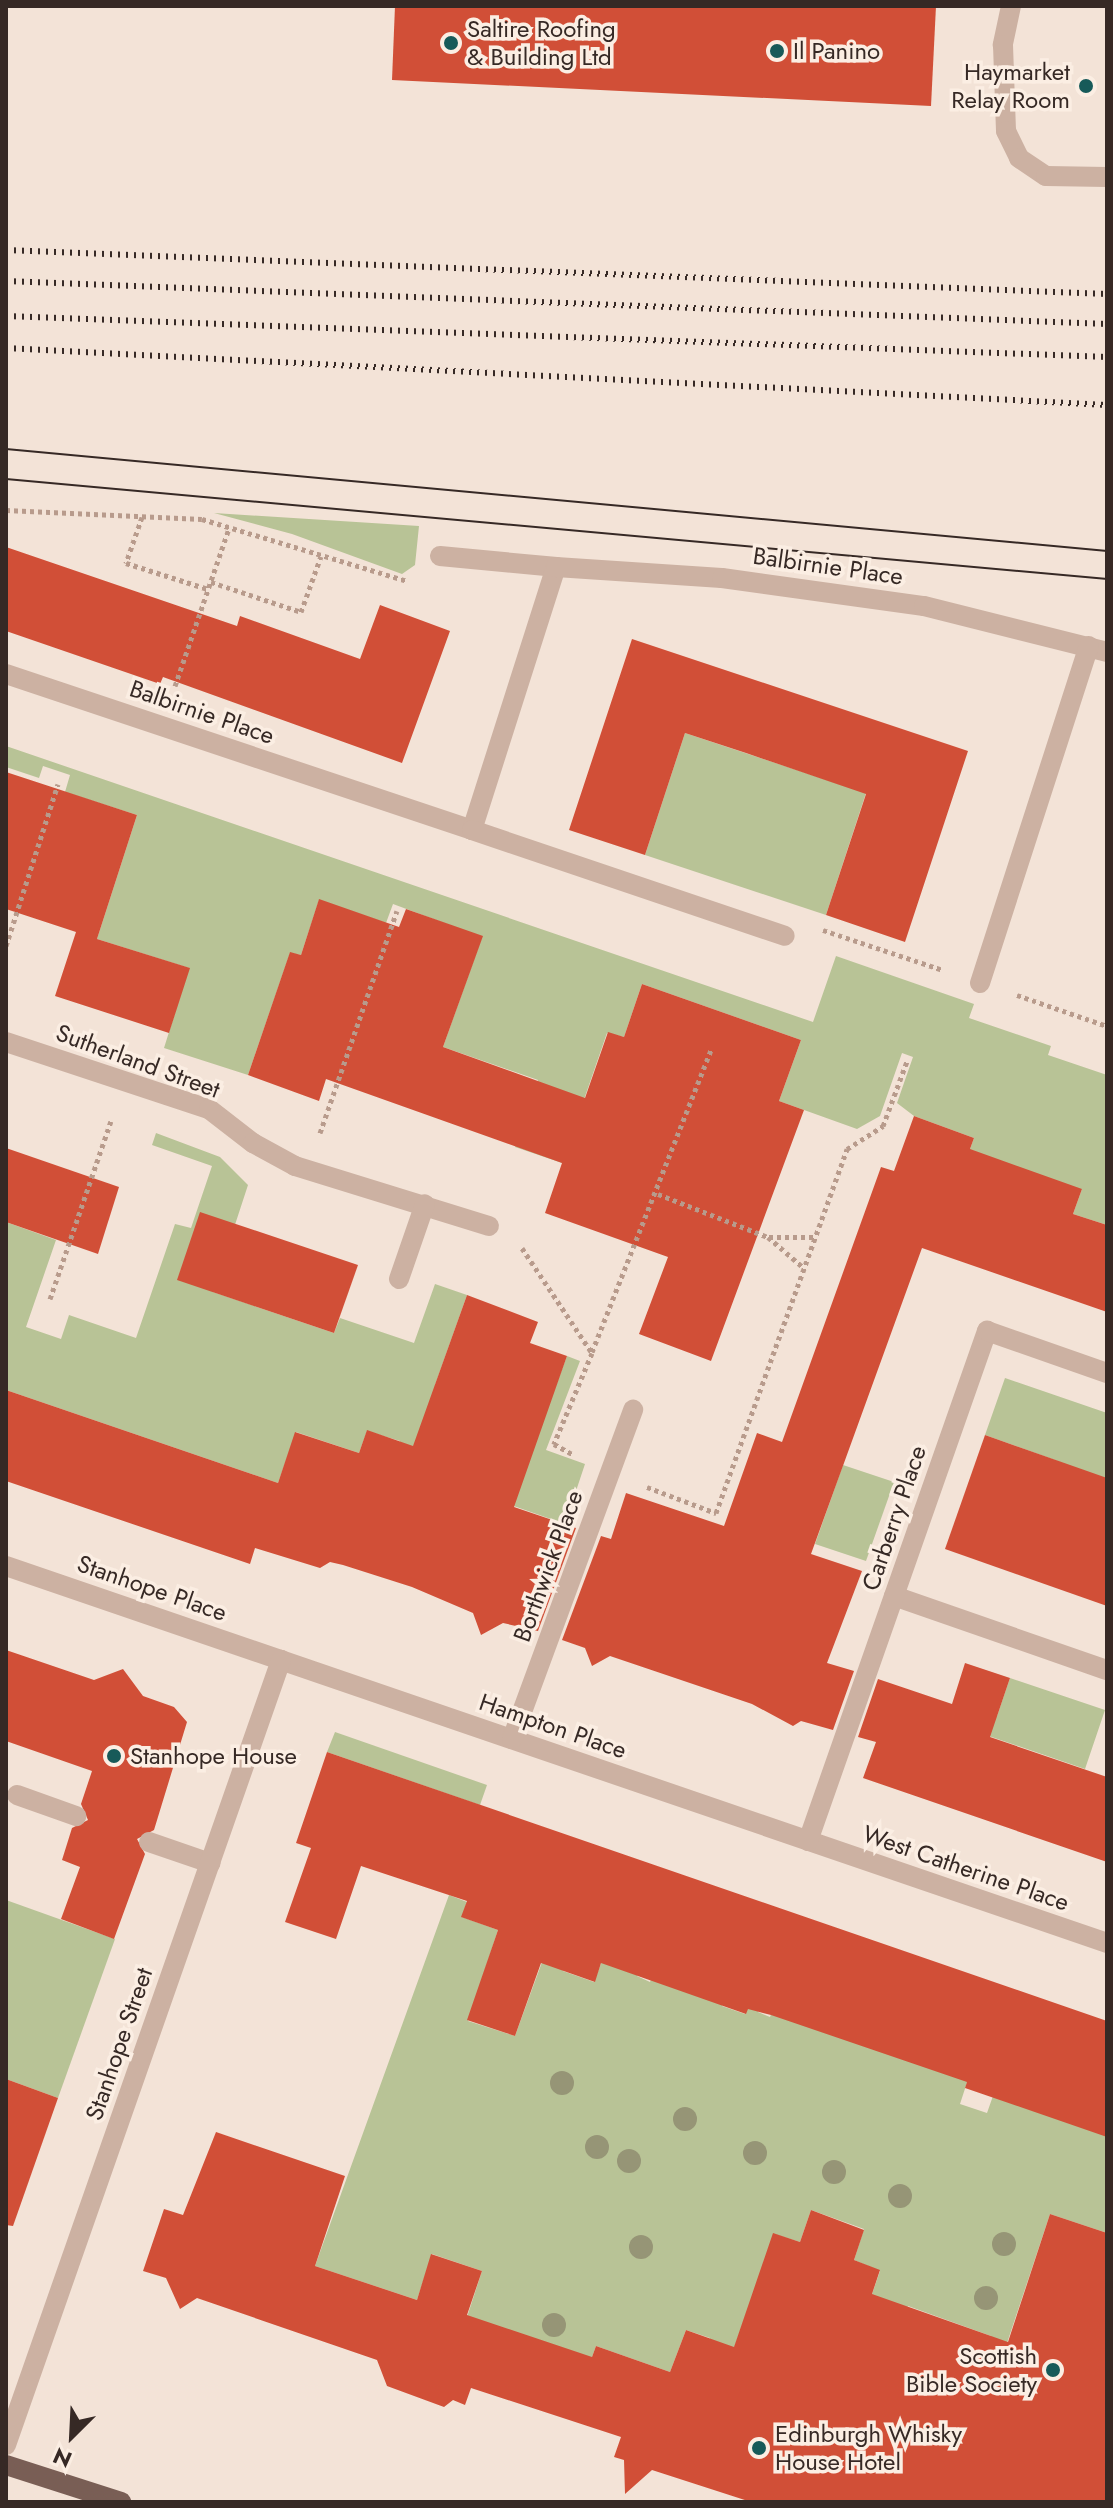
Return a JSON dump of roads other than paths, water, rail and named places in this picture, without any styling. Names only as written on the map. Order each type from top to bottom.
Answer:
[{"type":"main road","points":[[6,2465],[121,2502]]},
{"type":"street","points":[[1011,6],[1003,45],[1006,131],[1019,158],[1046,176],[1107,177]]},
{"type":"street","name":"Balbirnie Place","points":[[440,556],[722,578],[831,592],[958,613],[1098,649],[980,983]]},
{"type":"street","points":[[472,830],[556,567]]},
{"type":"street","name":"Balbirnie Place","points":[[6,674],[785,936]]},
{"type":"street","name":"Sutherland Street","points":[[6,1042],[209,1109],[263,1150],[307,1169],[489,1226]]},
{"type":"street","points":[[399,1279],[425,1204]]},
{"type":"street","name":"Carberry Place","points":[[808,1841],[987,1331],[1107,1373]]},
{"type":"street","name":"Borthwick Place","points":[[512,1739],[633,1410]]},
{"type":"street","name":"Stanhope Place","points":[[6,1566],[281,1660]]},
{"type":"street","points":[[894,1596],[1107,1670]]},
{"type":"street","name":"Hampton Place","points":[[281,1660],[808,1841]]},
{"type":"street","name":"Stanhope Street","points":[[6,2445],[281,1660]]},
{"type":"street","points":[[17,1795],[76,1816]]},
{"type":"street","name":"West Catherine Place","points":[[808,1841],[1107,1943]]},
{"type":"street","points":[[149,1842],[210,1863]]},
{"type":"tram line","points":[[6,449],[1107,551]]},
{"type":"tram line","points":[[6,479],[1107,579]]},
{"type":"railway","points":[[6,250],[1107,294]]},
{"type":"railway","points":[[6,281],[1107,324]]},
{"type":"railway","points":[[6,316],[1107,357]]},
{"type":"railway","points":[[6,348],[1107,405]]},
{"type":"place","name":"Saltire Roofing & Building Ltd","points":[[451,43]]},
{"type":"place","name":"Il Panino","points":[[777,51]]},
{"type":"place","name":"Haymarket Relay Room","points":[[1086,86]]},
{"type":"place","name":"Stanhope House","points":[[114,1756]]},
{"type":"place","name":"Scottish Bible Society","points":[[1053,2370]]},
{"type":"place","name":"Edinburgh Whisky House Hotel","points":[[759,2448]]}]
